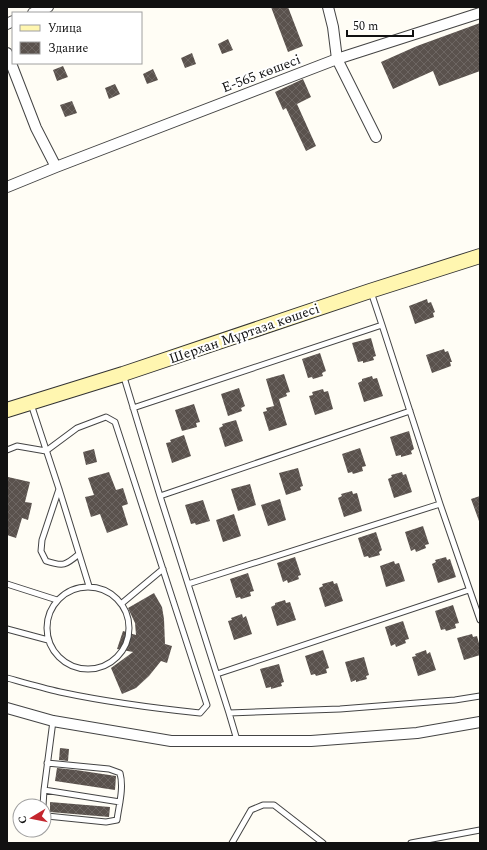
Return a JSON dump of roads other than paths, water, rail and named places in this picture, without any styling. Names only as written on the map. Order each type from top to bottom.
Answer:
[{"type":"main road","name":"Шерхан Мұртаза көшесі","points":[[7,410],[123,374],[370,291],[480,256]]},
{"type":"street","points":[[36,12],[48,7]]},
{"type":"street","points":[[328,7],[333,27],[337,59],[376,137]]},
{"type":"street","name":"Е-565 көшесі","points":[[7,187],[337,59],[480,13]]},
{"type":"street","points":[[7,53],[36,128],[56,167]]},
{"type":"street","points":[[7,708],[53,721],[171,740],[311,741],[418,733],[480,722]]},
{"type":"lane","points":[[370,291],[480,620]]},
{"type":"lane","points":[[134,408],[382,325]]},
{"type":"lane","points":[[123,374],[237,740]]},
{"type":"lane","points":[[30,403],[59,489],[89,586]]},
{"type":"lane","points":[[160,496],[410,411]]},
{"type":"lane","points":[[7,450],[17,446],[46,451],[77,428],[106,417],[115,422],[207,704],[200,713],[156,709],[59,692],[7,678]]},
{"type":"lane","points":[[59,489],[42,540],[41,551],[46,561],[58,565],[68,563],[79,554]]},
{"type":"lane","points":[[188,584],[440,504]]},
{"type":"lane","points":[[121,604],[163,570]]},
{"type":"lane","points":[[7,584],[57,600]]},
{"type":"lane","points":[[89,586],[101,589],[114,596],[121,604],[128,619],[130,630],[128,641],[123,651],[117,658],[105,666],[92,669],[78,668],[65,662],[55,653],[48,640],[47,626],[50,612],[57,600],[76,588],[89,586]]},
{"type":"lane","points":[[217,674],[469,590]]},
{"type":"lane","points":[[7,628],[48,640]]},
{"type":"lane","points":[[229,714],[455,700],[480,696]]},
{"type":"lane","points":[[44,798],[53,721]]},
{"type":"lane","points":[[47,763],[109,769],[120,773],[121,778],[120,802],[117,820],[106,822],[52,817]]},
{"type":"lane","points":[[44,790],[120,802]]},
{"type":"lane","points":[[232,843],[251,810],[263,805],[274,805],[323,843]]},
{"type":"lane","points":[[411,843],[480,830]]}]
